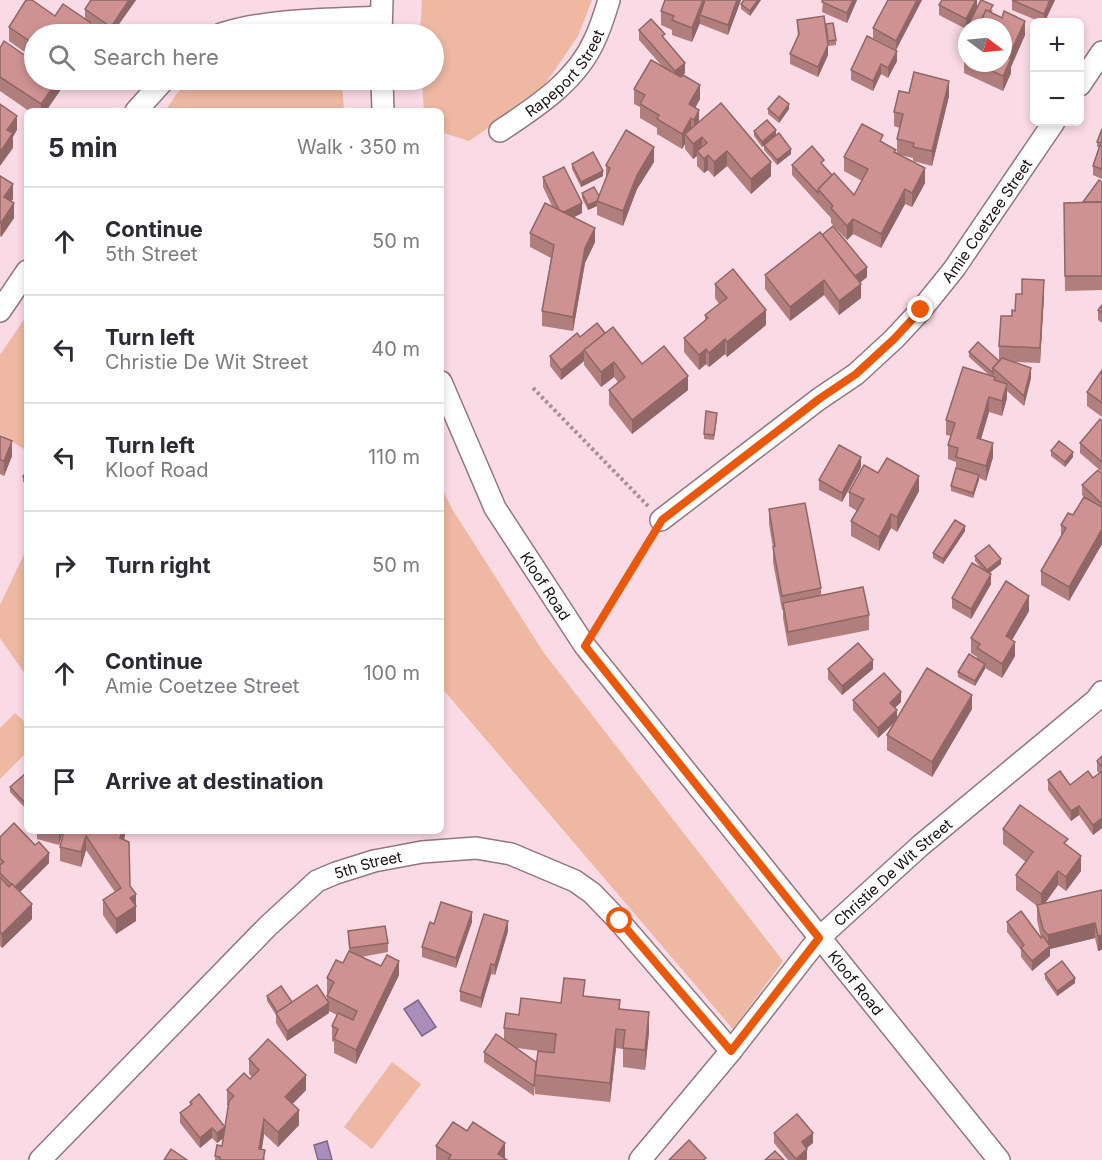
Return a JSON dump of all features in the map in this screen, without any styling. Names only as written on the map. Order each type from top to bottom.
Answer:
[{"type":"street","name":"Rapeport Street","points":[[500,131],[542,104],[569,78],[595,41],[609,0]]},
{"type":"street","points":[[285,24],[381,17]]},
{"type":"street","points":[[1084,79],[1102,52]]},
{"type":"street","points":[[139,108],[155,90]]},
{"type":"street","points":[[382,90],[383,108]]},
{"type":"street","name":"Amie Coetzee Street","points":[[662,520],[819,399],[856,374],[894,339],[921,310],[954,268],[1051,126]]},
{"type":"street","points":[[0,311],[24,276]]},
{"type":"street","name":"Kloof Road","points":[[444,389],[495,508],[585,646],[999,1160]]},
{"type":"street","name":"Christie De Wit Street","points":[[640,1160],[731,1051],[819,938],[920,846],[1023,762],[1096,700],[1102,692]]},
{"type":"street","name":"5th Street","points":[[40,1160],[268,926],[317,881],[374,861],[422,852],[476,848],[511,854],[575,880],[620,921],[731,1051]]},
{"type":"path","points":[[533,388],[662,520],[585,646]]},
{"type":"shaded area","points":[[422,0],[592,0],[578,36],[539,93],[469,141],[444,133],[444,108],[424,108],[423,90],[444,90],[444,24],[421,24]]},
{"type":"shaded area","points":[[180,90],[343,90],[344,108],[167,108]]},
{"type":"shaded area","points":[[24,319],[24,449],[0,434],[0,355]]},
{"type":"shaded area","points":[[444,492],[452,509],[544,653],[783,961],[733,1029],[444,691]]},
{"type":"shaded area","points":[[24,554],[24,673],[0,638],[0,605]]},
{"type":"shaded area","points":[[15,713],[24,721],[24,755],[0,779],[0,728]]},
{"type":"shaded area","points":[[418,1000],[436,1027],[422,1036],[404,1009]]},
{"type":"shaded area","points":[[392,1062],[421,1084],[372,1149],[344,1127]]},
{"type":"shaded area","points":[[327,1141],[332,1160],[318,1160],[314,1145]]},
{"type":"building","points":[[26,0],[32,0],[55,16],[63,4],[91,23],[24,24],[24,37],[9,27]]},
{"type":"building","points":[[91,0],[129,0],[113,24],[107,24],[85,9]]},
{"type":"building","points":[[665,0],[703,0],[692,28],[672,20],[674,16],[661,11]]},
{"type":"building","points":[[705,0],[737,0],[728,25],[700,15]]},
{"type":"building","points":[[744,0],[758,0],[750,11],[741,4]]},
{"type":"building","points":[[823,0],[853,0],[847,13],[822,2]]},
{"type":"building","points":[[888,0],[917,0],[896,41],[873,28]]},
{"type":"building","points":[[942,0],[976,0],[967,18],[939,5]]},
{"type":"building","points":[[981,0],[993,5],[989,12],[986,10],[982,18],[972,18]]},
{"type":"building","points":[[1012,0],[1050,0],[1044,14]]},
{"type":"building","points":[[986,10],[1002,18],[982,18]]},
{"type":"building","points":[[1004,11],[1025,21],[1012,49],[1012,18],[1002,18]]},
{"type":"building","points":[[824,16],[828,45],[818,67],[790,54],[799,34],[797,20]]},
{"type":"building","points":[[651,19],[665,34],[662,36],[685,63],[675,71],[639,30]]},
{"type":"building","points":[[833,23],[836,40],[828,41],[826,24]]},
{"type":"building","points":[[867,36],[897,51],[888,68],[881,64],[873,81],[851,70]]},
{"type":"building","points":[[4,41],[24,55],[24,90],[51,90],[41,104],[0,77],[0,48]]},
{"type":"building","points":[[651,60],[700,85],[689,104],[699,110],[694,120],[691,118],[682,134],[657,119],[659,115],[640,104],[645,95],[634,89]]},
{"type":"building","points":[[914,72],[949,81],[932,151],[913,147],[914,143],[897,139],[903,114],[894,112],[899,91],[909,93]]},
{"type":"building","points":[[779,96],[789,104],[779,118],[768,109]]},
{"type":"building","points":[[721,103],[771,162],[751,179],[727,151],[714,162],[708,155],[704,159],[697,151],[707,143],[702,137],[693,144],[685,134]]},
{"type":"building","points":[[0,104],[17,116],[7,130],[13,133],[0,152]]},
{"type":"building","points":[[767,120],[776,130],[762,142],[754,131]]},
{"type":"building","points":[[862,124],[883,135],[880,141],[896,150],[894,152],[925,168],[912,193],[905,189],[881,234],[853,219],[847,226],[818,189],[834,173],[854,195],[868,169],[844,157]]},
{"type":"building","points":[[1102,129],[1102,143],[1097,142]]},
{"type":"building","points":[[626,130],[654,147],[637,175],[623,211],[597,201],[610,168],[606,165]]},
{"type":"building","points":[[779,133],[791,149],[777,160],[764,145]]},
{"type":"building","points":[[1100,145],[1102,146],[1102,169],[1093,166]]},
{"type":"building","points":[[812,146],[824,160],[821,163],[832,175],[818,189],[818,193],[792,165]]},
{"type":"building","points":[[593,152],[603,171],[581,182],[572,164]]},
{"type":"building","points":[[564,167],[582,203],[564,212],[559,210],[543,177]]},
{"type":"building","points":[[0,176],[13,184],[4,197],[14,203],[1,223],[0,222]]},
{"type":"building","points":[[1099,180],[1102,182],[1102,202],[1083,202]]},
{"type":"building","points":[[594,187],[599,196],[597,201],[588,205],[582,193]]},
{"type":"building","points":[[1102,202],[1102,276],[1065,276],[1064,203]]},
{"type":"building","points":[[545,203],[595,228],[585,248],[573,317],[542,311],[554,245],[530,233]]},
{"type":"building","points":[[833,226],[867,267],[855,276],[822,235]]},
{"type":"building","points":[[820,232],[861,284],[839,301],[824,280],[790,307],[765,275]]},
{"type":"building","points":[[733,269],[766,310],[727,342],[725,339],[709,353],[706,349],[699,355],[684,338],[708,318],[705,315],[727,298],[715,284]]},
{"type":"building","points":[[1022,279],[1044,280],[1040,348],[999,346],[1001,316],[1012,316],[1012,310],[1015,311],[1016,294],[1022,294]]},
{"type":"building","points":[[597,323],[605,333],[561,370],[550,356],[577,333],[580,337]]},
{"type":"building","points":[[613,327],[642,364],[664,346],[688,376],[632,420],[609,390],[625,377],[614,362],[601,372],[584,350]]},
{"type":"building","points":[[978,342],[999,361],[993,368],[993,373],[969,352]]},
{"type":"building","points":[[1002,358],[1031,368],[1024,396],[993,368]]},
{"type":"building","points":[[963,367],[995,377],[994,380],[1007,384],[1002,401],[989,397],[977,438],[993,443],[986,466],[956,457],[958,448],[948,445],[955,423],[946,420]]},
{"type":"building","points":[[1102,370],[1102,403],[1087,392]]},
{"type":"building","points":[[706,411],[717,413],[714,435],[704,434]]},
{"type":"building","points":[[1100,419],[1102,421],[1102,462],[1080,443]]},
{"type":"building","points":[[0,436],[12,441],[4,461],[0,460]]},
{"type":"building","points":[[1059,441],[1073,452],[1065,462],[1051,451]]},
{"type":"building","points":[[839,445],[861,457],[842,493],[819,480]]},
{"type":"building","points":[[887,458],[919,476],[897,517],[891,514],[879,537],[851,521],[864,499],[849,492],[864,465],[878,473]]},
{"type":"building","points":[[956,468],[979,475],[973,493],[951,486]]},
{"type":"building","points":[[1098,470],[1102,474],[1102,504],[1082,485]]},
{"type":"building","points":[[1084,497],[1102,507],[1102,529],[1069,587],[1041,571],[1066,528],[1061,525],[1068,513],[1073,515]]},
{"type":"building","points":[[805,503],[821,588],[782,596],[769,509]]},
{"type":"building","points":[[955,520],[965,526],[943,559],[933,553]]},
{"type":"building","points":[[989,545],[1001,559],[987,570],[975,556]]},
{"type":"building","points":[[972,563],[991,574],[971,609],[952,598]]},
{"type":"building","points":[[1006,581],[1029,596],[1006,636],[1015,642],[1002,664],[977,648],[980,644],[971,638]]},
{"type":"building","points":[[863,587],[869,615],[788,632],[783,603]]},
{"type":"building","points":[[858,643],[873,660],[842,686],[828,669]]},
{"type":"building","points":[[969,654],[985,664],[975,681],[958,672]]},
{"type":"building","points":[[927,668],[972,695],[932,762],[887,735]]},
{"type":"building","points":[[884,673],[901,692],[890,703],[897,710],[878,728],[853,700]]},
{"type":"building","points":[[1102,756],[1102,767],[1097,761]]},
{"type":"building","points":[[1060,771],[1070,785],[1088,771],[1093,778],[1102,773],[1102,818],[1093,825],[1079,806],[1071,811],[1048,780]]},
{"type":"building","points":[[24,775],[24,802],[10,787]]},
{"type":"building","points":[[1020,805],[1068,839],[1064,843],[1081,856],[1066,877],[1058,871],[1041,894],[1016,875],[1033,852],[1003,829]]},
{"type":"building","points":[[14,823],[35,845],[39,842],[49,853],[15,887],[0,873],[0,865],[4,862],[0,858],[0,837]]},
{"type":"building","points":[[63,834],[121,834],[120,838],[129,842],[130,886],[136,894],[130,898],[136,906],[116,919],[103,900],[121,888],[86,836],[81,852],[60,847]]},
{"type":"building","points":[[0,877],[9,887],[12,884],[32,904],[2,934],[0,932]]},
{"type":"building","points":[[1102,890],[1102,935],[1098,936],[1095,923],[1048,935],[1043,929],[1037,905]]},
{"type":"building","points":[[441,902],[472,912],[456,958],[422,947],[430,922],[434,924]]},
{"type":"building","points":[[1021,911],[1041,938],[1043,936],[1050,946],[1032,961],[1021,948],[1024,945],[1007,922]]},
{"type":"building","points":[[484,914],[508,921],[495,965],[491,964],[481,998],[460,991]]},
{"type":"building","points":[[385,926],[388,943],[350,948],[348,931]]},
{"type":"building","points":[[349,951],[381,966],[387,955],[399,961],[356,1050],[334,1039],[338,1029],[332,1026],[338,1013],[353,1020],[357,1011],[327,996],[334,982],[327,978],[336,960],[343,963]]},
{"type":"building","points":[[1062,961],[1075,978],[1057,991],[1045,974]]},
{"type":"building","points":[[564,978],[585,980],[583,996],[620,1000],[619,1009],[649,1012],[645,1050],[623,1048],[625,1030],[616,1029],[610,1083],[535,1075],[538,1051],[554,1053],[556,1034],[504,1028],[506,1013],[519,1015],[521,998],[561,1003]]},
{"type":"building","points":[[317,985],[329,1003],[287,1031],[276,1013]]},
{"type":"building","points":[[281,986],[292,1002],[277,1012],[267,996]]},
{"type":"building","points":[[496,1034],[536,1062],[534,1086],[484,1052]]},
{"type":"building","points":[[268,1039],[306,1075],[285,1097],[299,1110],[278,1132],[264,1119],[259,1149],[265,1150],[263,1160],[220,1160],[220,1157],[215,1156],[217,1145],[222,1146],[229,1101],[234,1096],[227,1090],[244,1073],[250,1079],[259,1070],[249,1059]]},
{"type":"building","points":[[199,1094],[225,1127],[217,1133],[212,1128],[200,1138],[180,1113],[192,1104],[190,1102]]},
{"type":"building","points":[[797,1114],[813,1133],[802,1142],[807,1149],[796,1159],[774,1133]]},
{"type":"building","points":[[453,1122],[467,1131],[473,1122],[505,1143],[498,1154],[507,1160],[448,1160],[451,1155],[436,1146]]},
{"type":"building","points":[[689,1140],[706,1158],[703,1160],[669,1160]]},
{"type":"building","points":[[171,1149],[187,1160],[164,1160]]},
{"type":"building","points":[[775,1151],[784,1160],[765,1160]]},
{"type":"route","points":[[620,921],[731,1051],[819,938],[585,646],[662,520],[819,399],[856,374],[921,310]]}]
